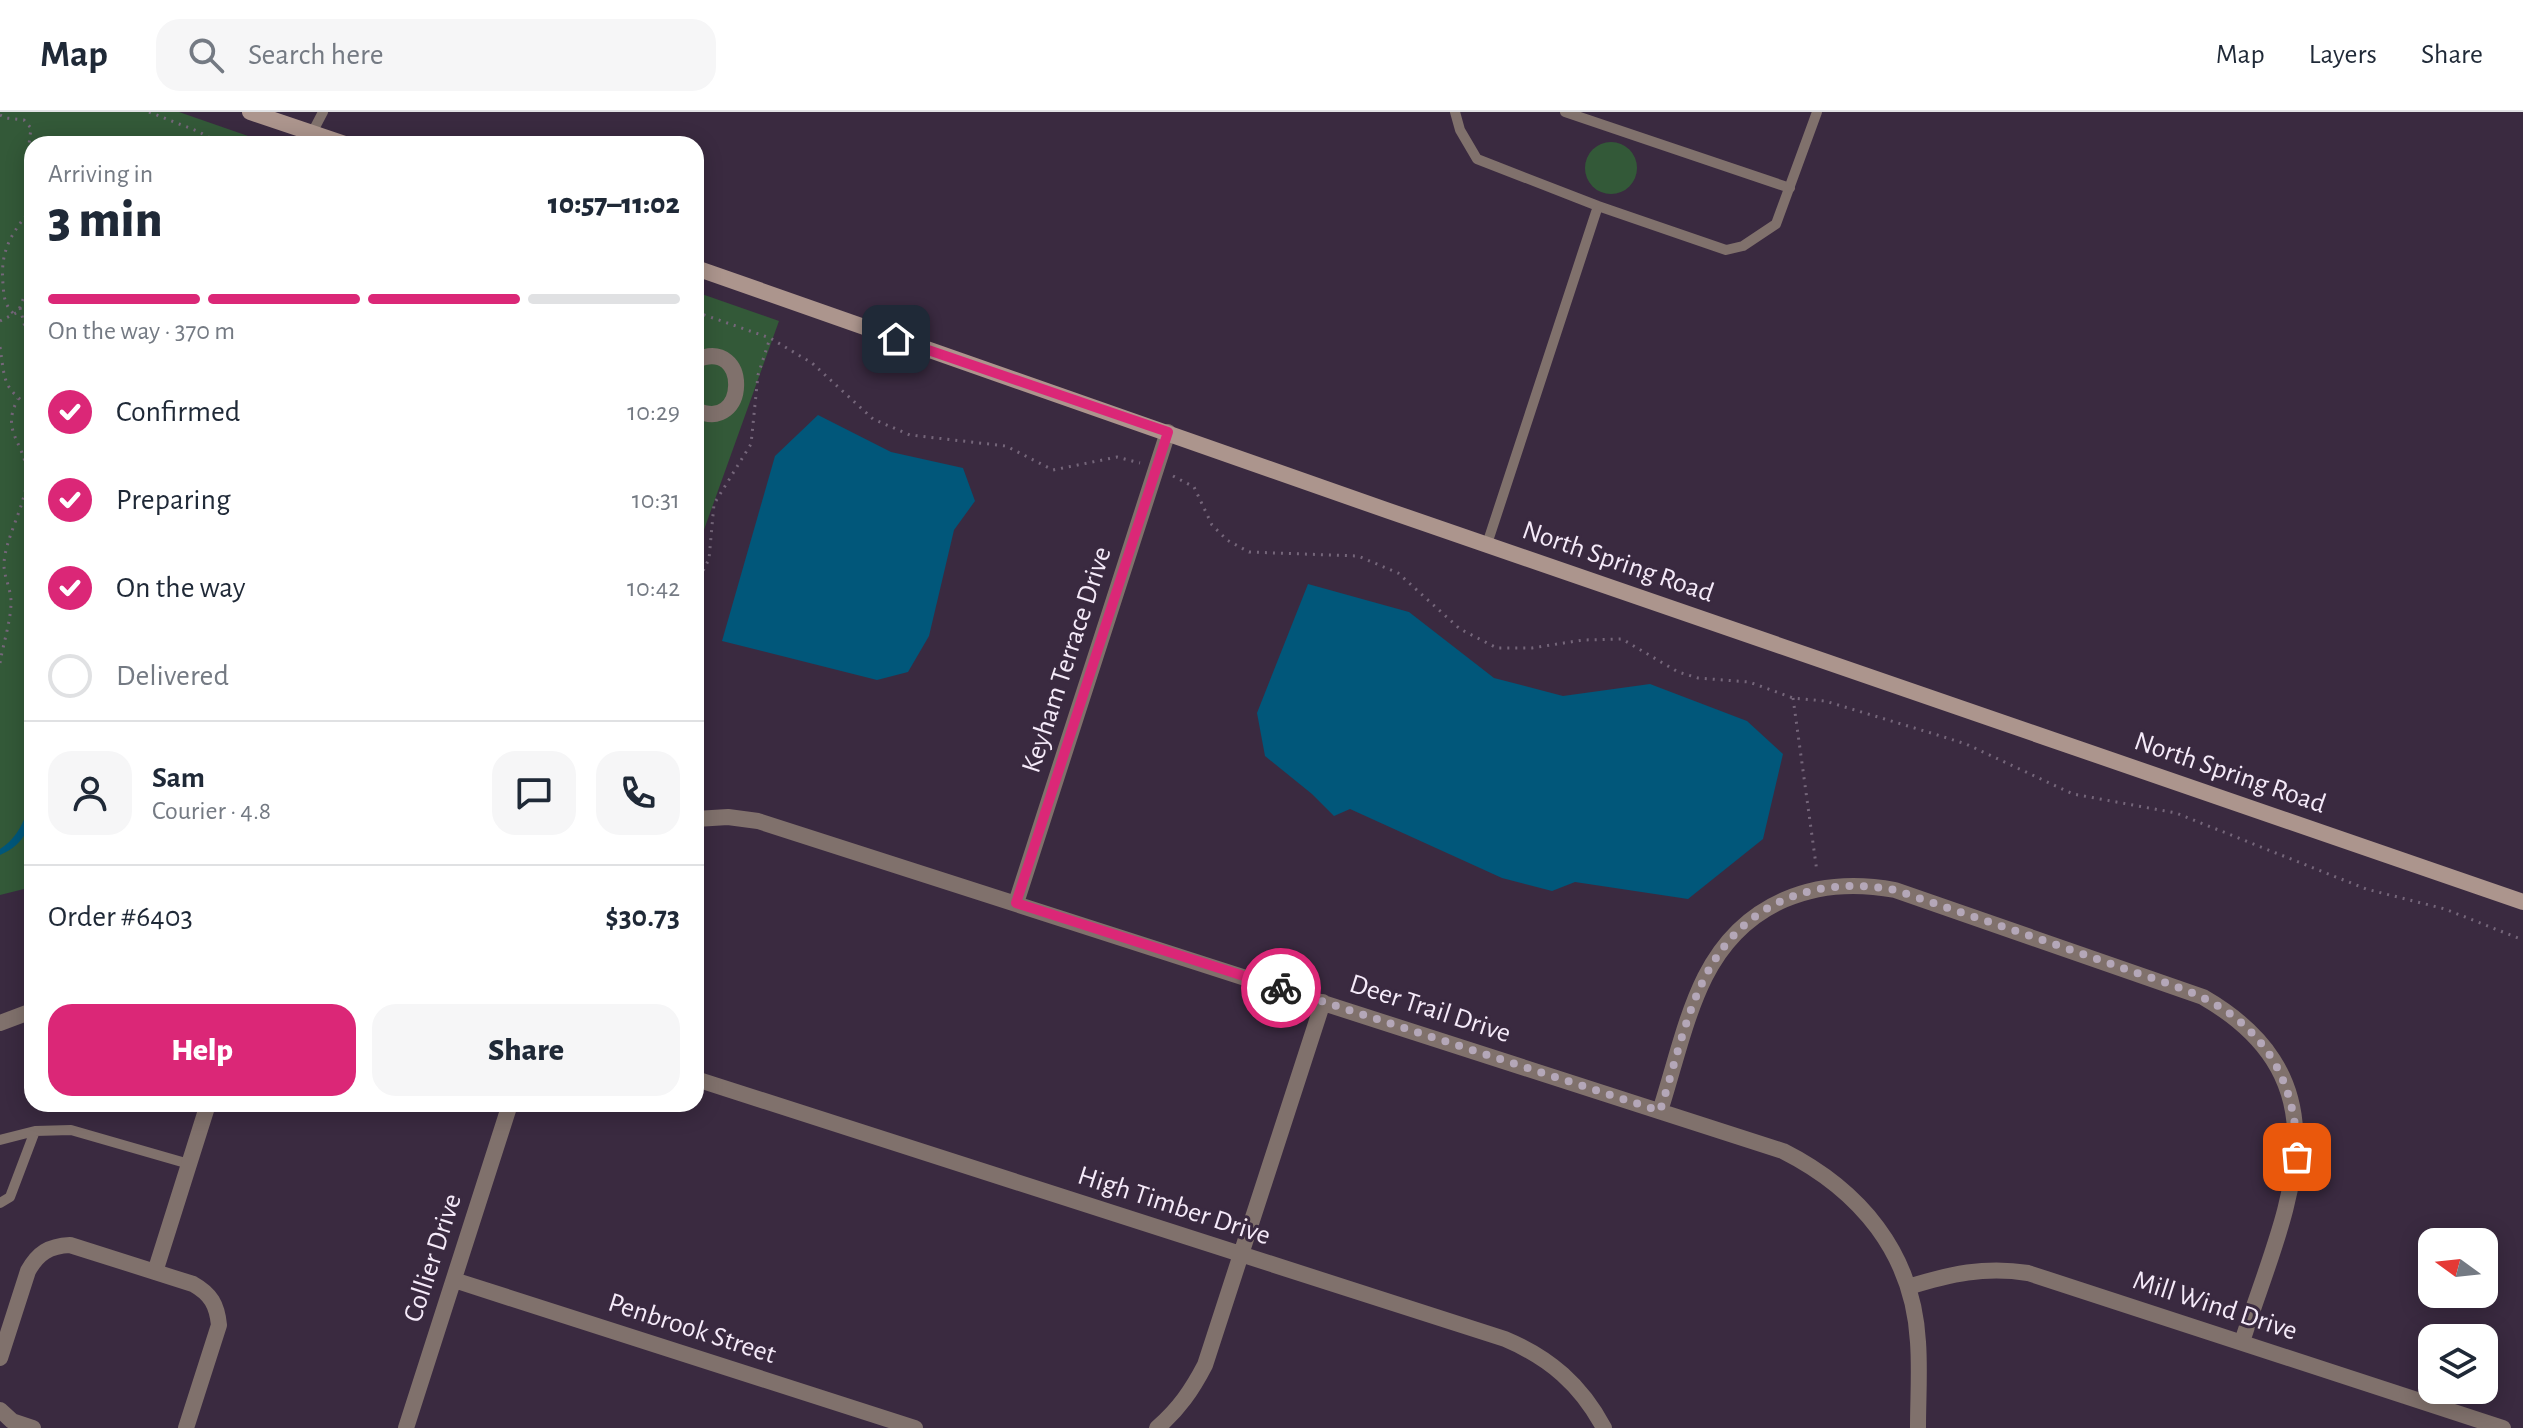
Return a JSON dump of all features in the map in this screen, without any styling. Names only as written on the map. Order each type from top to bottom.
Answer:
[{"type":"main road","points":[[250,112],[305,136]]},
{"type":"main road","name":"North Spring Road","points":[[704,271],[2523,902]]},
{"type":"street","points":[[704,359],[715,357],[726,361],[737,376],[738,388],[730,406],[722,411],[704,414]]},
{"type":"street","name":"Keyham Terrace Drive","points":[[1016,903],[1168,432]]},
{"type":"street","name":"Deer Trail Drive","points":[[704,818],[728,817],[758,821],[1783,1151],[1814,1167],[1841,1187],[1863,1208],[1889,1246],[1908,1287],[1918,1341],[1918,1428]]},
{"type":"street","points":[[1660,1111],[1704,979],[1718,955],[1738,931],[1757,915],[1782,900],[1823,888],[1867,885],[1895,890],[2203,997],[2228,1011],[2268,1052],[2282,1076],[2294,1117],[2297,1157],[2293,1182],[2242,1342]]},
{"type":"street","points":[[1157,1428],[1175,1413],[1205,1365],[1323,1002]]},
{"type":"street","points":[[0,1023],[24,1014]]},
{"type":"street","name":"High Timber Drive","points":[[704,1082],[1505,1339],[1531,1350],[1575,1384],[1604,1428]]},
{"type":"street","points":[[155,1272],[205,1112]]},
{"type":"street","name":"Collier Drive","points":[[406,1428],[507,1112]]},
{"type":"street","points":[[1,1349],[28,1271],[35,1259],[56,1246],[70,1245],[203,1290],[213,1300],[219,1325],[186,1428]]},
{"type":"street","name":"Mill Wind Drive","points":[[1908,1287],[1975,1270],[2003,1269],[2028,1273],[2503,1428]]},
{"type":"street","name":"Penbrook Street","points":[[454,1280],[915,1428]]},
{"type":"street","points":[[0,1410],[12,1421],[33,1428]]},
{"type":"lane","points":[[311,136],[323,112]]},
{"type":"lane","points":[[1455,112],[1460,130],[1477,159],[1598,206],[1726,250],[1743,246],[1776,224],[1817,112]]},
{"type":"lane","points":[[1565,112],[1790,188]]},
{"type":"lane","points":[[1487,544],[1598,206]]},
{"type":"lane","points":[[0,1140],[35,1131],[71,1130],[189,1164]]},
{"type":"lane","points":[[0,1203],[10,1197],[35,1131]]},
{"type":"path","points":[[12,119],[13,112]]},
{"type":"path","points":[[149,112],[207,136]]},
{"type":"path","points":[[0,115],[24,120],[31,128],[30,136]]},
{"type":"path","points":[[13,313],[5,305],[0,262],[24,218]]},
{"type":"path","points":[[0,300],[4,296]]},
{"type":"path","points":[[0,321],[18,312],[24,298]]},
{"type":"path","points":[[20,308],[24,323]]},
{"type":"path","points":[[704,315],[770,338],[812,363],[873,419],[910,435],[1006,446],[1053,470],[1117,457],[1156,468],[1194,487],[1212,525],[1227,540],[1249,552],[1358,556],[1398,573],[1460,629],[1497,648],[1532,648],[1583,640],[1622,639],[1678,672],[1698,678],[1749,682],[1793,698],[1825,701],[1966,744],[2073,794],[2176,813],[2366,889],[2445,909],[2523,940]]},
{"type":"path","points":[[704,569],[709,559],[714,504],[751,444],[758,375],[770,338]]},
{"type":"path","points":[[0,347],[6,386],[24,402]]},
{"type":"path","points":[[18,399],[8,421],[24,459]]},
{"type":"path","points":[[0,663],[11,602],[4,563],[24,487]]},
{"type":"path","points":[[1793,698],[1815,867],[1823,888]]},
{"type":"green space","points":[[0,112],[179,112],[248,136],[24,136],[24,889],[0,895]]},
{"type":"green space","points":[[1611,142],[1629,150],[1637,168],[1629,186],[1611,194],[1593,186],[1585,168],[1593,150]]},
{"type":"green space","points":[[704,295],[779,321],[704,530]]},
{"type":"water","points":[[818,415],[891,452],[963,468],[975,501],[954,530],[929,636],[908,672],[877,680],[722,641],[775,456]]},
{"type":"water","points":[[1308,584],[1409,612],[1494,678],[1563,696],[1650,684],[1747,721],[1783,754],[1763,839],[1688,899],[1575,882],[1552,891],[1502,878],[1350,809],[1334,816],[1265,756],[1257,713]]},
{"type":"water","points":[[24,819],[22,839],[0,855],[0,849]]},
{"type":"way so far","points":[[1281,988],[1660,1111],[1704,979],[1718,955],[1738,931],[1782,900],[1839,885],[1867,885],[1895,890],[2096,959],[2203,997],[2228,1011],[2268,1052],[2282,1076],[2292,1103],[2297,1157]]},
{"type":"route","points":[[896,339],[1168,432],[1016,903],[1281,988]]}]
